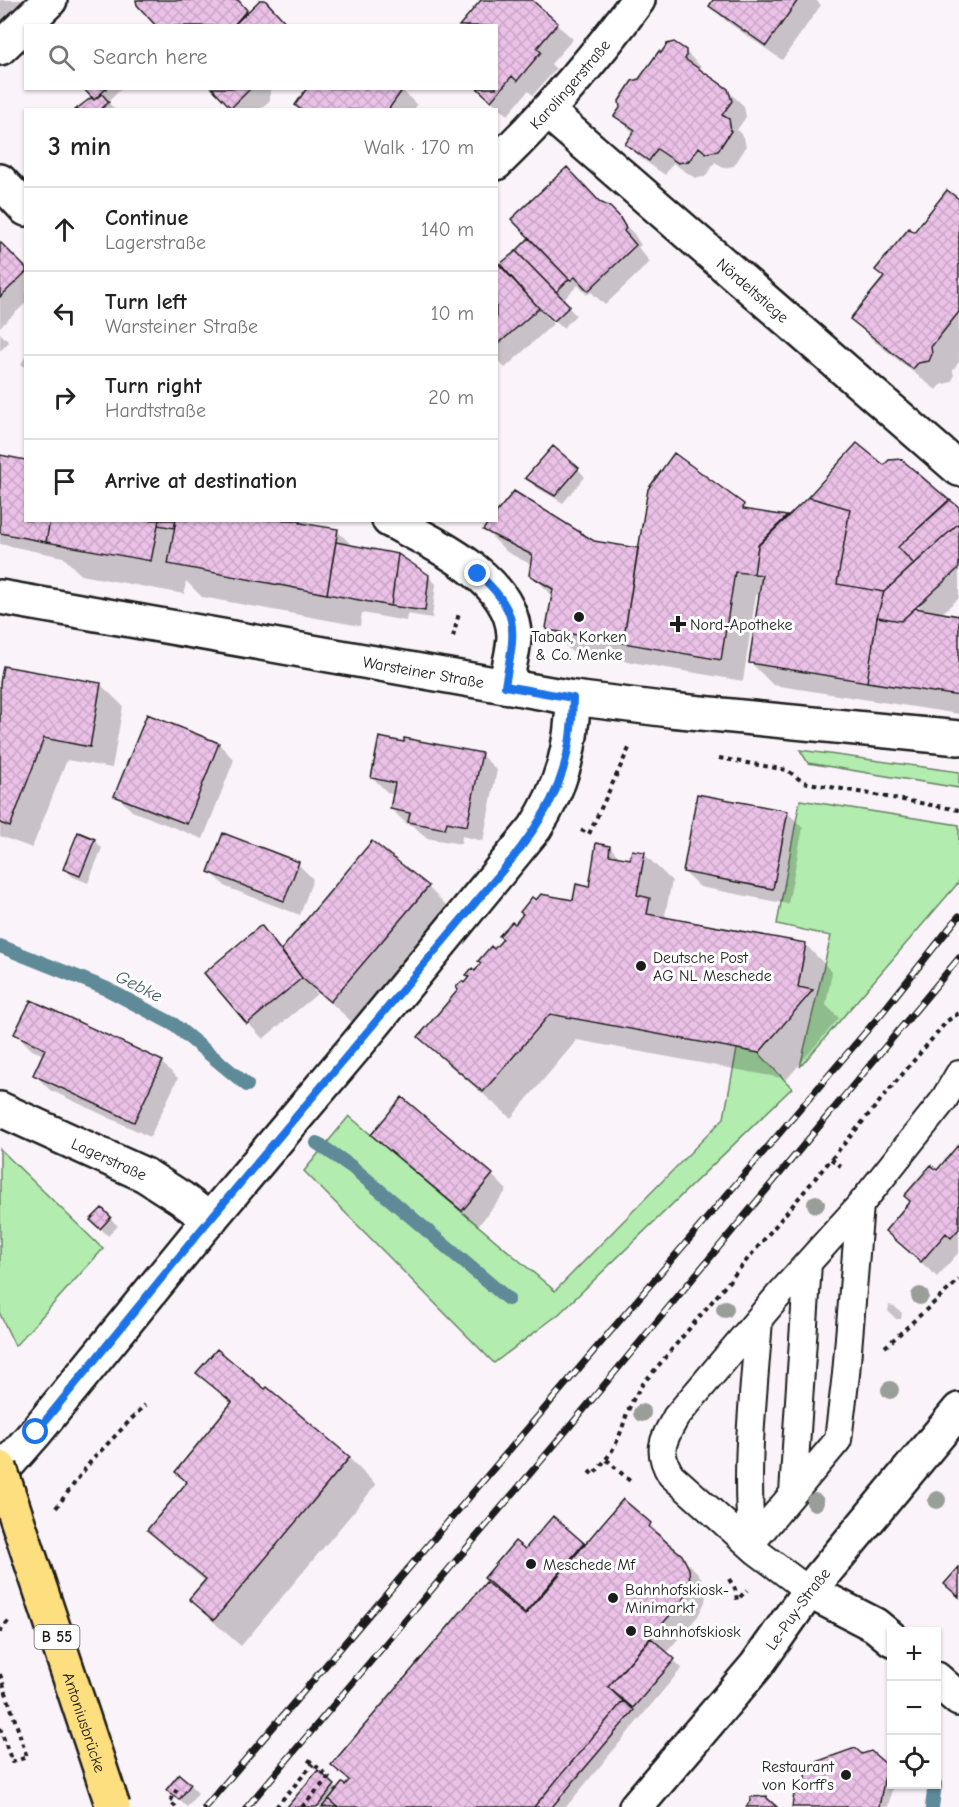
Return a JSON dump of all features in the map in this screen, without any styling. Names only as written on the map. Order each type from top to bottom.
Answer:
[{"type":"main road","name":"Antoniusbrücke","points":[[0,1467],[113,1807]]},
{"type":"street","points":[[25,24],[50,0]]},
{"type":"street","name":"Karolingerstraße","points":[[498,161],[547,111],[638,0]]},
{"type":"street","points":[[0,48],[24,25]]},
{"type":"street","name":"Nördeltstiege","points":[[547,111],[959,469]]},
{"type":"street","points":[[0,181],[24,207]]},
{"type":"street","points":[[393,522],[437,545],[472,569],[493,588],[509,611],[514,636],[505,686]]},
{"type":"street","name":"Warsteiner Straße","points":[[0,597],[573,698],[670,710],[959,738]]},
{"type":"street","points":[[0,1473],[513,858],[546,812],[557,790],[573,730],[573,698]]},
{"type":"street","name":"Lagerstraße","points":[[0,1109],[145,1175],[182,1198],[210,1220]]},
{"type":"street","name":"Le-Puy-Straße","points":[[636,1807],[756,1666],[809,1591],[959,1410]]},
{"type":"street","points":[[809,1591],[875,1625],[887,1636]]},
{"type":"street","points":[[938,1681],[959,1699]]},
{"type":"lane","points":[[809,1591],[671,1475],[664,1463],[662,1446],[666,1433],[676,1417],[860,1205],[943,1101],[959,1074]]},
{"type":"lane","points":[[751,1543],[838,1440],[846,1374],[860,1205]]},
{"type":"lane","points":[[793,1493],[808,1263]]},
{"type":"lane","points":[[751,1543],[748,1464],[759,1319]]},
{"type":"path","points":[[546,812],[589,834],[632,744]]},
{"type":"path","points":[[718,758],[787,770],[803,782],[959,810]]},
{"type":"path","points":[[606,1459],[621,1434],[636,1394],[658,1366],[947,1021],[959,1012]]},
{"type":"path","points":[[831,1159],[841,1166]]},
{"type":"path","points":[[883,1348],[959,1281]]},
{"type":"path","points":[[658,1366],[667,1373]]},
{"type":"path","points":[[49,1517],[91,1461],[145,1405]]},
{"type":"path","points":[[0,1674],[27,1757],[12,1762],[0,1728]]},
{"type":"path","points":[[302,1807],[328,1777],[305,1757]]},
{"type":"path","points":[[276,1807],[313,1764]]},
{"type":"path","points":[[176,1807],[170,1802],[178,1787]]},
{"type":"green space","points":[[800,750],[959,772],[959,788],[808,763]]},
{"type":"green space","points":[[800,800],[959,825],[959,882],[800,1067],[831,936],[777,924]]},
{"type":"green space","points":[[737,1049],[759,1053],[792,1088],[559,1314],[494,1363],[304,1171],[349,1116],[555,1291],[724,1118]]},
{"type":"green space","points":[[0,1149],[103,1249],[15,1346],[0,1314]]},
{"type":"building","points":[[136,0],[238,0],[247,10],[235,24],[154,24],[137,5]]},
{"type":"building","points":[[260,0],[265,0],[287,24],[235,24]]},
{"type":"building","points":[[481,0],[532,0],[558,23],[537,48],[541,52],[517,81],[512,76],[491,101],[479,90],[498,90],[498,24],[461,24]]},
{"type":"building","points":[[713,0],[798,0],[766,46],[709,6]]},
{"type":"building","points":[[674,42],[686,50],[685,59],[728,89],[732,101],[722,115],[729,119],[731,131],[718,151],[706,153],[699,147],[689,161],[678,163],[657,149],[649,161],[625,144],[635,130],[614,116],[620,108],[619,101],[632,81],[639,79],[659,51],[661,53],[667,44]]},
{"type":"building","points":[[85,90],[105,90],[94,100]]},
{"type":"building","points":[[214,90],[249,90],[231,108]]},
{"type":"building","points":[[306,90],[402,90],[389,108],[299,108],[295,105]]},
{"type":"building","points":[[102,94],[109,102],[102,108],[78,108],[92,97],[94,100]]},
{"type":"building","points":[[567,167],[600,202],[610,207],[619,216],[626,228],[624,231],[636,245],[588,291],[575,277],[569,279],[511,219]]},
{"type":"building","points":[[947,190],[959,199],[959,312],[931,347],[932,354],[929,361],[918,363],[913,369],[850,319],[884,277],[875,270],[909,228],[914,232]]},
{"type":"building","points":[[529,238],[569,279],[556,292],[516,251]]},
{"type":"building","points":[[0,242],[24,266],[24,274],[0,297]]},
{"type":"building","points":[[516,251],[570,306],[554,321],[539,308],[500,264]]},
{"type":"building","points":[[498,263],[539,308],[498,344]]},
{"type":"building","points":[[857,443],[884,465],[889,460],[901,459],[949,500],[898,547],[914,564],[884,592],[837,584],[850,509],[808,497]]},
{"type":"building","points":[[553,446],[579,468],[555,496],[525,478]]},
{"type":"building","points":[[674,453],[744,504],[743,509],[787,516],[758,545],[754,574],[735,572],[721,660],[623,643],[648,489]]},
{"type":"building","points":[[0,455],[24,460],[24,522],[50,522],[46,542],[0,533]]},
{"type":"building","points":[[514,491],[594,541],[638,548],[623,643],[546,628],[553,589],[529,575],[532,555],[483,530],[489,522],[498,522],[498,511]]},
{"type":"building","points":[[808,497],[850,509],[837,584],[884,592],[877,617],[867,682],[749,663],[762,575],[754,574],[758,546]]},
{"type":"building","points":[[950,500],[959,507],[959,523],[914,564],[898,547]]},
{"type":"building","points":[[50,522],[159,522],[151,561],[46,542]]},
{"type":"building","points":[[159,522],[176,522],[174,528],[158,525]]},
{"type":"building","points":[[176,522],[300,522],[338,529],[327,594],[168,564]]},
{"type":"building","points":[[959,523],[959,568],[901,621],[877,617],[884,592]]},
{"type":"building","points":[[336,542],[398,554],[391,606],[327,594]]},
{"type":"building","points":[[398,554],[429,575],[425,611],[391,606]]},
{"type":"building","points":[[915,608],[959,616],[959,696],[867,682],[877,617],[901,621]]},
{"type":"building","points":[[3,666],[101,683],[90,747],[44,738],[10,827],[0,823],[0,683]]},
{"type":"building","points":[[147,714],[219,743],[187,824],[114,796]]},
{"type":"building","points":[[379,737],[404,742],[404,738],[482,753],[467,826],[447,822],[445,829],[408,822],[410,813],[390,809],[395,783],[371,778]]},
{"type":"building","points":[[697,794],[788,811],[773,889],[683,872]]},
{"type":"building","points":[[78,832],[95,839],[80,876],[63,869]]},
{"type":"building","points":[[223,833],[299,862],[284,901],[208,872]]},
{"type":"building","points":[[372,841],[429,886],[330,1002],[302,978],[281,950]]},
{"type":"building","name":"Deutsche Post AG NL Meschede","points":[[596,843],[610,846],[609,855],[630,859],[632,850],[645,852],[637,895],[650,898],[647,914],[806,943],[798,987],[813,990],[759,1053],[550,1014],[483,1092],[418,1037],[458,990],[456,987],[469,977],[466,975],[472,968],[475,971],[481,963],[478,961],[491,946],[494,949],[503,939],[499,936],[512,922],[515,924],[523,914],[520,912],[532,897],[536,900],[541,894],[573,900],[576,884],[589,887]]},
{"type":"building","points":[[261,925],[302,978],[247,1024],[204,973]]},
{"type":"building","points":[[31,1000],[163,1061],[134,1122],[33,1075],[45,1049],[14,1034]]},
{"type":"building","points":[[402,1097],[493,1174],[462,1211],[371,1135]]},
{"type":"building","points":[[959,1144],[959,1229],[951,1238],[946,1233],[921,1262],[885,1231],[910,1201],[904,1196],[931,1165],[937,1170]]},
{"type":"building","points":[[102,1208],[111,1217],[100,1229],[90,1220]]},
{"type":"building","points":[[217,1349],[265,1389],[267,1387],[350,1457],[214,1620],[189,1599],[206,1579],[147,1530],[187,1482],[175,1472],[232,1402],[196,1373]]},
{"type":"building","points":[[623,1499],[651,1523],[649,1527],[682,1555],[689,1569],[690,1586],[683,1600],[608,1687],[623,1701],[534,1807],[338,1807],[329,1799],[342,1783],[345,1785],[349,1780],[331,1765],[486,1582],[525,1615]]},
{"type":"building","name":"Meschede Mf","points":[[553,1516],[584,1543],[525,1613],[484,1578],[515,1541],[525,1549]]},
{"type":"building","points":[[959,1567],[959,1597],[944,1584]]},
{"type":"building","points":[[651,1638],[675,1659],[633,1708],[608,1687]]},
{"type":"building","points":[[623,1701],[634,1710],[552,1807],[534,1807]]},
{"type":"building","name":"Restaurant von Korff's","points":[[855,1748],[862,1754],[871,1751],[887,1765],[879,1807],[792,1807],[795,1787],[804,1784],[807,1765]]},
{"type":"building","points":[[318,1770],[335,1785],[317,1807],[287,1807]]},
{"type":"building","points":[[179,1774],[191,1784],[179,1800],[166,1790]]},
{"type":"building","points":[[767,1796],[777,1807],[746,1807],[750,1797]]},
{"type":"building","points":[[329,1799],[338,1807],[322,1807]]},
{"type":"waterway","name":"Gebke","points":[[0,946],[105,988],[173,1024],[247,1085]]},
{"type":"waterway","name":"Gebke","points":[[317,1143],[352,1167],[508,1299]]},
{"type":"waterway","name":"Gebke","points":[[932,1807],[934,1789]]},
{"type":"railway","points":[[205,1807],[881,1014],[959,916]]},
{"type":"railway","points":[[247,1807],[556,1443],[959,958]]},
{"type":"place","name":"Tabak, Korken & Co. Menke","points":[[579,617]]},
{"type":"place","name":"Nord-Apotheke","points":[[678,624]]},
{"type":"place","name":"Deutsche Post AG NL Meschede","points":[[641,966]]},
{"type":"place","name":"Meschede Mf","points":[[531,1564]]},
{"type":"place","name":"Bahnhofskiosk- Minimarkt","points":[[613,1598]]},
{"type":"place","name":"Bahnhofskiosk","points":[[631,1631]]},
{"type":"place","name":"Restaurant von Korff's","points":[[846,1775]]},
{"type":"route","points":[[36,1432],[200,1231],[513,858],[546,812],[557,790],[569,751],[573,730],[573,698],[505,686],[514,636],[509,611],[493,588],[478,574]]}]
